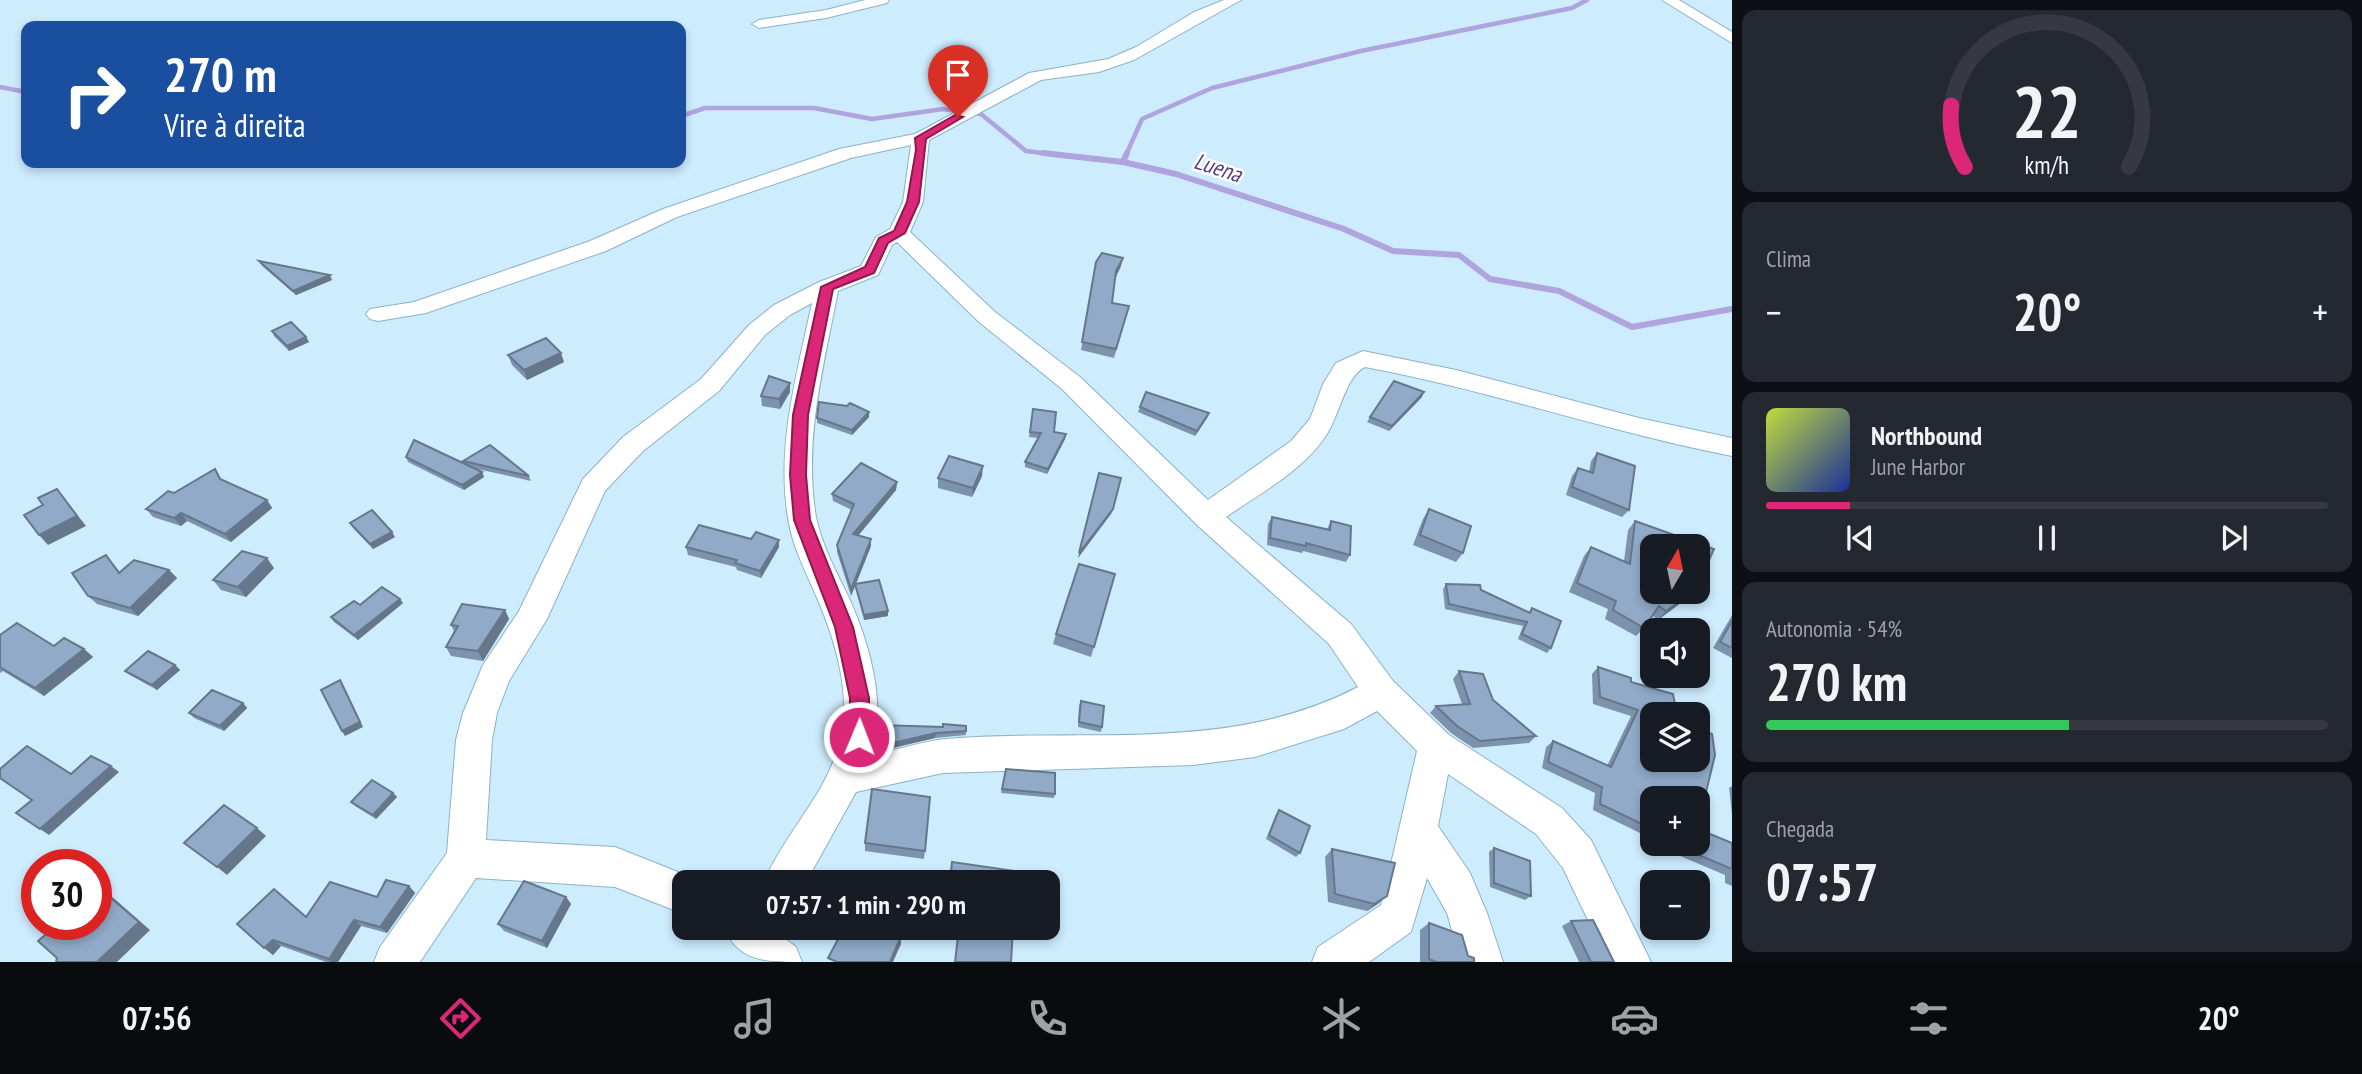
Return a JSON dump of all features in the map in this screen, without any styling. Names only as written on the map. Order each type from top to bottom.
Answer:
[{"type":"street","points":[[759,24],[826,14],[881,0]]},
{"type":"street","points":[[379,314],[418,308],[547,264],[598,246],[696,203],[834,158],[883,144],[920,138],[1034,76],[1086,70],[1131,56],[1164,40],[1209,10],[1234,0]]},
{"type":"street","points":[[1670,0],[1732,38]]},
{"type":"street","points":[[395,962],[438,903],[466,858],[474,740],[480,713],[495,675],[531,619],[593,486],[633,444],[710,385],[757,330],[782,310],[827,287],[870,270],[883,241],[899,233],[913,202],[921,150],[920,138]]},
{"type":"street","points":[[899,233],[987,317],[1071,383],[1206,516],[1340,634],[1381,692],[1436,746],[1549,821],[1577,855],[1630,962]]},
{"type":"street","points":[[791,870],[844,778],[859,737],[860,698],[844,627],[802,520],[798,475],[800,415],[827,287]]},
{"type":"street","points":[[1206,516],[1296,453],[1322,423],[1340,374],[1348,362],[1363,359],[1473,381],[1687,439],[1732,447]]},
{"type":"street","points":[[844,778],[943,756],[1193,749],[1255,741],[1332,718],[1381,692]]},
{"type":"street","points":[[1332,962],[1397,918],[1436,746]]},
{"type":"street","points":[[1418,830],[1456,887],[1468,913],[1482,962]]},
{"type":"street","points":[[466,858],[615,867],[672,889]]},
{"type":"building","points":[[1102,253],[1123,258],[1116,271],[1112,303],[1129,306],[1116,349],[1082,342],[1096,262]]},
{"type":"building","points":[[259,261],[330,275],[293,291]]},
{"type":"building","points":[[291,322],[306,337],[287,346],[272,331]]},
{"type":"building","points":[[546,338],[561,353],[524,370],[508,355]]},
{"type":"building","points":[[769,376],[790,383],[779,399],[761,396]]},
{"type":"building","points":[[1394,381],[1424,392],[1392,426],[1370,417]]},
{"type":"building","points":[[1146,392],[1209,413],[1197,431],[1140,407]]},
{"type":"building","points":[[819,402],[847,406],[850,403],[869,412],[852,430],[817,418]]},
{"type":"building","points":[[1033,409],[1056,412],[1054,432],[1066,434],[1048,469],[1025,462],[1041,433],[1030,432]]},
{"type":"building","points":[[414,440],[482,472],[462,485],[406,457]]},
{"type":"building","points":[[490,445],[529,476],[463,461]]},
{"type":"building","points":[[1597,453],[1635,466],[1629,510],[1572,487],[1578,468],[1593,473]]},
{"type":"building","points":[[949,456],[983,466],[973,488],[938,478]]},
{"type":"building","points":[[861,463],[897,482],[853,534],[871,539],[851,589],[837,545],[854,504],[832,494]]},
{"type":"building","points":[[215,469],[220,479],[267,500],[225,534],[181,513],[174,518],[146,509],[168,491],[174,493]]},
{"type":"building","points":[[1099,473],[1121,478],[1113,509],[1079,553]]},
{"type":"building","points":[[57,489],[77,516],[39,535],[24,515],[43,505],[38,498]]},
{"type":"building","points":[[1429,509],[1471,526],[1463,553],[1420,535]]},
{"type":"building","points":[[372,510],[392,532],[370,544],[350,523]]},
{"type":"building","points":[[1272,517],[1330,530],[1331,521],[1351,526],[1350,555],[1306,543],[1306,546],[1270,538]]},
{"type":"building","points":[[1635,521],[1672,534],[1640,534],[1640,604],[1676,604],[1666,611],[1659,606],[1651,618],[1640,618],[1640,626],[1613,610],[1616,601],[1577,583],[1591,547],[1630,564]]},
{"type":"building","points":[[699,525],[751,539],[756,532],[779,540],[760,571],[735,563],[737,560],[686,547]]},
{"type":"building","points":[[242,551],[267,558],[238,587],[213,580]]},
{"type":"building","points":[[106,555],[119,573],[134,560],[169,570],[130,608],[88,596],[72,573]]},
{"type":"building","points":[[1079,564],[1115,574],[1094,647],[1056,634]]},
{"type":"building","points":[[879,580],[888,611],[864,615],[855,584]]},
{"type":"building","points":[[1446,584],[1480,585],[1481,590],[1530,613],[1532,608],[1561,621],[1551,648],[1522,634],[1527,622],[1449,604]]},
{"type":"building","points":[[382,587],[400,599],[354,635],[331,617],[354,601],[360,605]]},
{"type":"building","points":[[462,604],[505,610],[478,651],[446,647],[458,626],[451,625]]},
{"type":"building","points":[[1732,621],[1732,648],[1720,642]]},
{"type":"building","points":[[17,623],[54,646],[64,638],[84,649],[35,688],[0,667],[0,635]]},
{"type":"building","points":[[148,651],[175,665],[152,685],[125,671]]},
{"type":"building","points":[[1598,667],[1631,678],[1631,682],[1640,685],[1640,688],[1652,688],[1673,694],[1675,702],[1640,702],[1640,772],[1710,772],[1710,733],[1715,755],[1707,786],[1640,786],[1640,823],[1600,804],[1602,787],[1548,762],[1553,741],[1611,767],[1638,710],[1600,697]]},
{"type":"building","points":[[1459,671],[1483,674],[1493,700],[1536,736],[1480,741],[1457,726],[1436,706],[1470,704]]},
{"type":"building","points":[[340,680],[360,722],[342,731],[321,690]]},
{"type":"building","points":[[212,690],[243,703],[220,726],[189,713]]},
{"type":"building","points":[[1081,701],[1104,706],[1102,727],[1079,722]]},
{"type":"building","points":[[943,724],[966,726],[966,731],[936,733],[875,747],[879,725],[943,727]]},
{"type":"building","points":[[27,746],[71,774],[91,756],[111,766],[40,829],[16,813],[32,800],[0,778],[0,769]]},
{"type":"building","points":[[1006,769],[1055,773],[1055,794],[1002,789]]},
{"type":"building","points":[[372,780],[393,793],[373,815],[351,802]]},
{"type":"building","points":[[872,789],[930,797],[925,851],[865,843]]},
{"type":"building","points":[[224,805],[257,828],[217,867],[184,843]]},
{"type":"building","points":[[1279,810],[1310,826],[1300,853],[1269,835]]},
{"type":"building","points":[[1710,834],[1732,843],[1732,869],[1701,856],[1710,856]]},
{"type":"building","points":[[1494,848],[1530,861],[1531,896],[1494,883]]},
{"type":"building","points":[[1332,849],[1395,863],[1387,896],[1374,904],[1335,894]]},
{"type":"building","points":[[952,862],[1008,870],[951,870]]},
{"type":"building","points":[[386,880],[409,886],[380,927],[354,920],[329,959],[273,940],[264,948],[237,924],[274,889],[306,917],[330,882],[377,897]]},
{"type":"building","points":[[524,881],[566,897],[542,941],[498,924]]},
{"type":"building","points":[[112,899],[139,922],[97,962],[56,962],[57,958],[38,941],[112,940]]},
{"type":"building","points":[[1593,920],[1614,962],[1591,962],[1571,921]]},
{"type":"building","points":[[1429,923],[1462,935],[1468,956],[1474,958],[1474,962],[1436,962],[1429,959]]},
{"type":"building","points":[[838,940],[899,940],[890,962],[837,962],[828,958]]},
{"type":"building","points":[[958,940],[1012,940],[1011,962],[955,962]]},
{"type":"waterway","points":[[1126,155],[1142,119],[1212,88],[1361,51],[1572,8],[1587,0]]},
{"type":"waterway","name":"Luena","points":[[0,87],[21,91]]},
{"type":"waterway","name":"Luena","points":[[686,114],[705,108],[814,108],[872,119],[943,109],[981,114],[1026,151],[1058,155]]},
{"type":"waterway","name":"Luena","points":[[1043,153],[1123,162]]},
{"type":"waterway","points":[[1123,162],[1127,153]]},
{"type":"waterway","name":"Luena","points":[[1123,162],[1176,174],[1344,229],[1393,251],[1459,255],[1490,279],[1559,291],[1632,327],[1732,309]]},
{"type":"route","points":[[859,737],[860,698],[844,627],[802,520],[798,475],[800,415],[827,287],[873,267],[878,248],[883,241],[899,233],[913,202],[921,150],[920,138],[958,117]]}]
